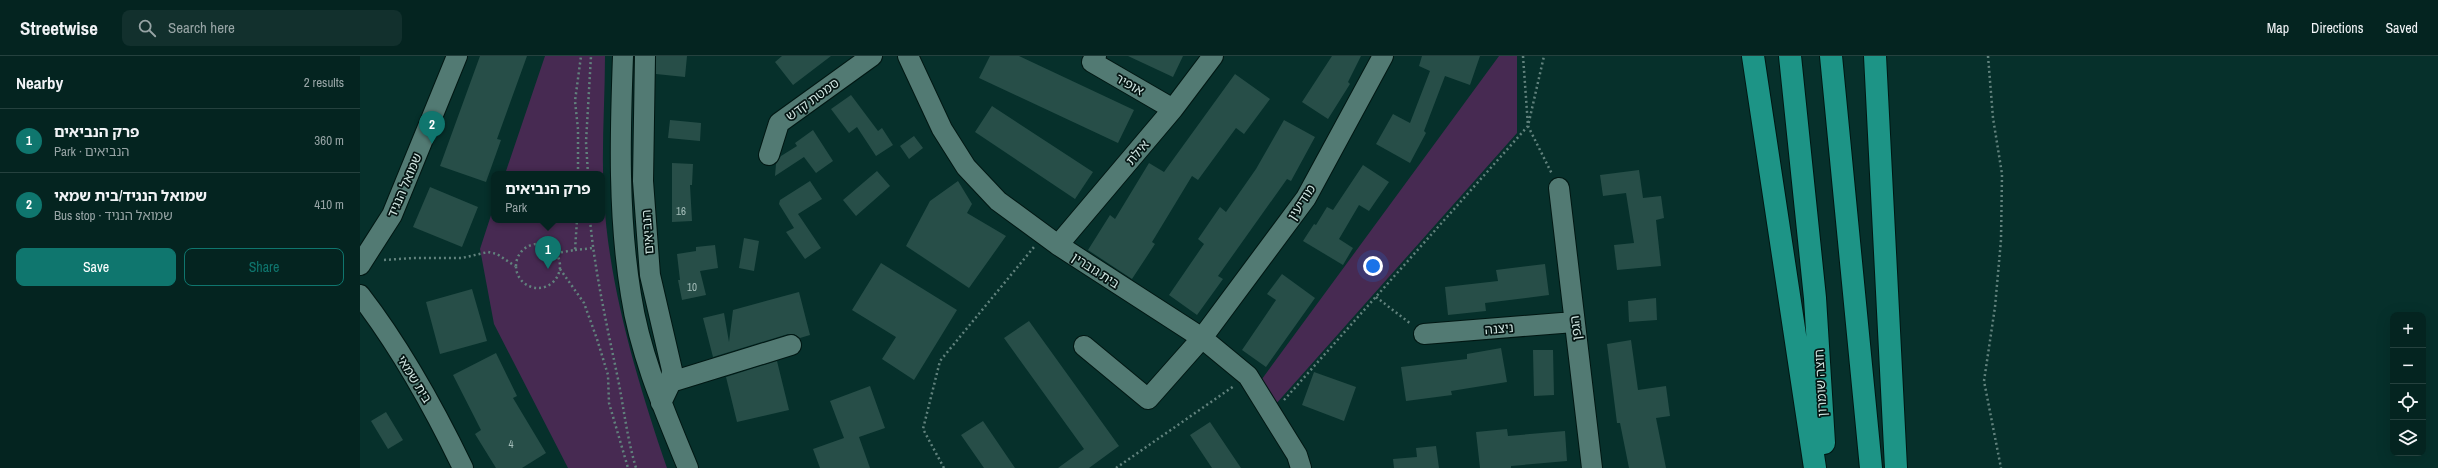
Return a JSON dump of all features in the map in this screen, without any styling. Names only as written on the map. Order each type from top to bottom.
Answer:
[{"type":"highway","points":[[1753,56],[1815,468]]},
{"type":"highway","name":"חוצה שומרון","points":[[1790,56],[1815,298],[1825,468]]},
{"type":"highway","points":[[1830,56],[1871,468]]},
{"type":"highway","points":[[1876,56],[1876,87],[1896,468]]},
{"type":"street","name":"שמואל הנגיד","points":[[361,264],[392,215],[457,56]]},
{"type":"street","name":"הנביאים","points":[[623,56],[620,141],[621,210],[631,296],[641,340],[661,403],[688,468]]},
{"type":"street","name":"הנביאים","points":[[645,56],[642,133],[646,230],[650,275],[672,370],[671,382],[661,403]]},
{"type":"street","name":"סמטת קדש","points":[[769,155],[780,123],[872,56]]},
{"type":"street","name":"בית גוברין","points":[[908,56],[942,129],[966,167],[998,201],[1051,240],[1202,338],[1248,376],[1297,455],[1301,468]]},
{"type":"street","name":"אופיר","points":[[1096,56],[1092,62],[1174,109]]},
{"type":"street","name":"אילת","points":[[1051,240],[1174,109],[1213,56]]},
{"type":"street","name":"מודיעין","points":[[1084,346],[1148,399],[1202,338],[1306,198],[1383,56]]},
{"type":"street","name":"הגפן","points":[[1559,188],[1592,468]]},
{"type":"street","name":"בית שמאי","points":[[360,295],[373,312],[437,414],[463,468]]},
{"type":"street","name":"ניצנה","points":[[1424,334],[1574,322]]},
{"type":"street","points":[[671,382],[791,344]]},
{"type":"path","points":[[578,171],[578,129],[575,101],[581,56]]},
{"type":"path","points":[[588,171],[586,142],[591,56]]},
{"type":"path","points":[[1523,56],[1528,126],[1559,188]]},
{"type":"path","points":[[1271,414],[1528,126],[1544,56]]},
{"type":"path","points":[[1988,56],[1993,118],[2002,174],[2001,225],[1995,307],[1984,381],[2001,468]]},
{"type":"path","points":[[575,250],[577,223]]},
{"type":"path","points":[[590,223],[593,248],[619,386],[626,437],[636,468]]},
{"type":"path","points":[[944,468],[923,429],[940,361],[1051,240]]},
{"type":"path","points":[[560,269],[557,278],[549,285],[536,288],[523,283],[517,275],[515,266],[517,257],[522,249],[531,244],[540,243],[549,246],[556,253],[560,269],[584,303],[608,375],[609,403],[628,468]]},
{"type":"path","points":[[556,253],[593,248]]},
{"type":"path","points":[[361,264],[413,258],[462,258],[488,252],[498,254],[515,266]]},
{"type":"path","points":[[1376,297],[1424,334]]},
{"type":"path","points":[[1116,468],[1248,376]]},
{"type":"shaded area","points":[[545,56],[605,56],[603,171],[506,171]]},
{"type":"shaded area","points":[[1499,56],[1517,56],[1517,133],[1275,405],[1262,379]]},
{"type":"shaded area","points":[[605,209],[612,266],[626,335],[667,468],[568,468],[494,324],[480,249],[491,215],[491,223],[605,223]]},
{"type":"building","points":[[480,56],[527,56],[497,139],[501,140],[486,182],[440,166]]},
{"type":"building","points":[[656,56],[687,56],[685,77],[656,74]]},
{"type":"building","points":[[782,56],[831,56],[793,85],[775,62]]},
{"type":"building","points":[[990,56],[1019,56],[1134,110],[1118,143],[979,78]]},
{"type":"building","points":[[1128,56],[1183,56],[1173,77]]},
{"type":"building","points":[[1332,56],[1361,56],[1348,82],[1350,84],[1328,119],[1302,102]]},
{"type":"building","points":[[1422,56],[1480,56],[1470,85],[1445,76],[1424,131],[1426,133],[1410,163],[1376,144],[1393,114],[1410,123],[1430,71],[1419,66]]},
{"type":"building","points":[[1235,74],[1270,99],[1244,134],[1236,128],[1198,180],[1192,176],[1152,242],[1155,244],[1132,279],[1088,250],[1110,215],[1115,219],[1149,163],[1164,172]]},
{"type":"building","points":[[851,95],[878,131],[882,128],[893,145],[876,156],[857,127],[849,133],[831,109]]},
{"type":"building","points":[[992,106],[1093,172],[1075,199],[975,132]]},
{"type":"building","points":[[670,120],[701,123],[700,141],[668,138]]},
{"type":"building","points":[[1284,120],[1315,137],[1291,181],[1287,179],[1218,276],[1223,279],[1197,315],[1169,295],[1204,244],[1198,239],[1220,207],[1226,212],[1256,169]]},
{"type":"building","points":[[813,130],[833,161],[816,173],[804,157],[775,176],[776,164],[781,156],[797,146],[795,143]]},
{"type":"building","points":[[914,136],[923,148],[909,159],[900,146]]},
{"type":"building","points":[[672,163],[693,164],[692,185],[690,185],[692,221],[672,222]]},
{"type":"building","points":[[1363,165],[1389,182],[1369,211],[1359,205],[1339,239],[1353,248],[1343,265],[1303,241],[1314,224],[1316,225],[1327,207],[1333,210]]},
{"type":"building","points":[[1639,170],[1643,198],[1661,196],[1664,218],[1656,220],[1661,266],[1617,270],[1614,245],[1634,243],[1626,193],[1603,196],[1600,175]]},
{"type":"building","points":[[877,171],[890,186],[856,216],[843,200]]},
{"type":"building","points":[[810,181],[822,199],[798,214],[821,248],[805,259],[786,232],[794,228],[779,204],[780,200]]},
{"type":"building","points":[[958,181],[972,204],[967,213],[1006,236],[969,288],[906,246],[930,201]]},
{"type":"building","points":[[430,187],[478,207],[462,247],[413,227]]},
{"type":"building","points":[[744,238],[759,241],[754,271],[739,268]]},
{"type":"building","points":[[715,245],[718,268],[700,271],[706,295],[682,300],[678,280],[680,280],[677,254],[696,251],[696,247]]},
{"type":"building","points":[[881,263],[957,310],[914,380],[882,359],[896,337],[852,310]]},
{"type":"building","points":[[1545,264],[1549,295],[1485,303],[1486,311],[1448,315],[1445,287],[1498,281],[1496,270]]},
{"type":"building","points":[[1282,274],[1315,298],[1266,367],[1242,350],[1276,300],[1267,294]]},
{"type":"building","points":[[472,289],[487,341],[440,354],[426,302]]},
{"type":"building","points":[[799,292],[810,335],[800,338],[794,334],[788,334],[713,357],[703,318],[724,313],[729,342],[733,310]]},
{"type":"building","points":[[1656,298],[1657,320],[1629,322],[1628,301]]},
{"type":"building","points":[[1029,321],[1119,446],[1089,468],[1058,468],[1084,449],[1004,338]]},
{"type":"building","points":[[1631,340],[1638,390],[1666,386],[1670,416],[1656,418],[1666,468],[1629,468],[1620,423],[1617,423],[1607,344]]},
{"type":"building","points":[[1501,348],[1507,382],[1451,391],[1452,395],[1406,401],[1401,367],[1467,359],[1467,354]]},
{"type":"building","points":[[1533,350],[1553,350],[1554,395],[1534,396]]},
{"type":"building","points":[[496,353],[517,396],[513,398],[546,453],[522,468],[496,468],[475,434],[481,430],[453,375]]},
{"type":"building","points":[[777,361],[789,410],[737,422],[726,377]]},
{"type":"building","points":[[1314,372],[1356,387],[1344,421],[1302,405]]},
{"type":"building","points":[[870,386],[885,428],[859,437],[870,468],[820,468],[813,449],[844,438],[830,401]]},
{"type":"building","points":[[386,412],[403,440],[388,449],[371,421]]},
{"type":"building","points":[[983,421],[1015,468],[984,468],[961,435]]},
{"type":"building","points":[[1210,422],[1241,468],[1212,468],[1190,435]]},
{"type":"building","points":[[1507,429],[1508,436],[1565,431],[1567,461],[1511,466],[1511,468],[1480,468],[1476,432]]},
{"type":"building","points":[[1436,446],[1439,468],[1394,468],[1393,459],[1417,457],[1416,448]]},
{"type":"place","name":"שמואל הנגיד/בית שמאי","points":[[432,144]]},
{"type":"place","name":"פרק הנביאים","points":[[548,269]]}]
